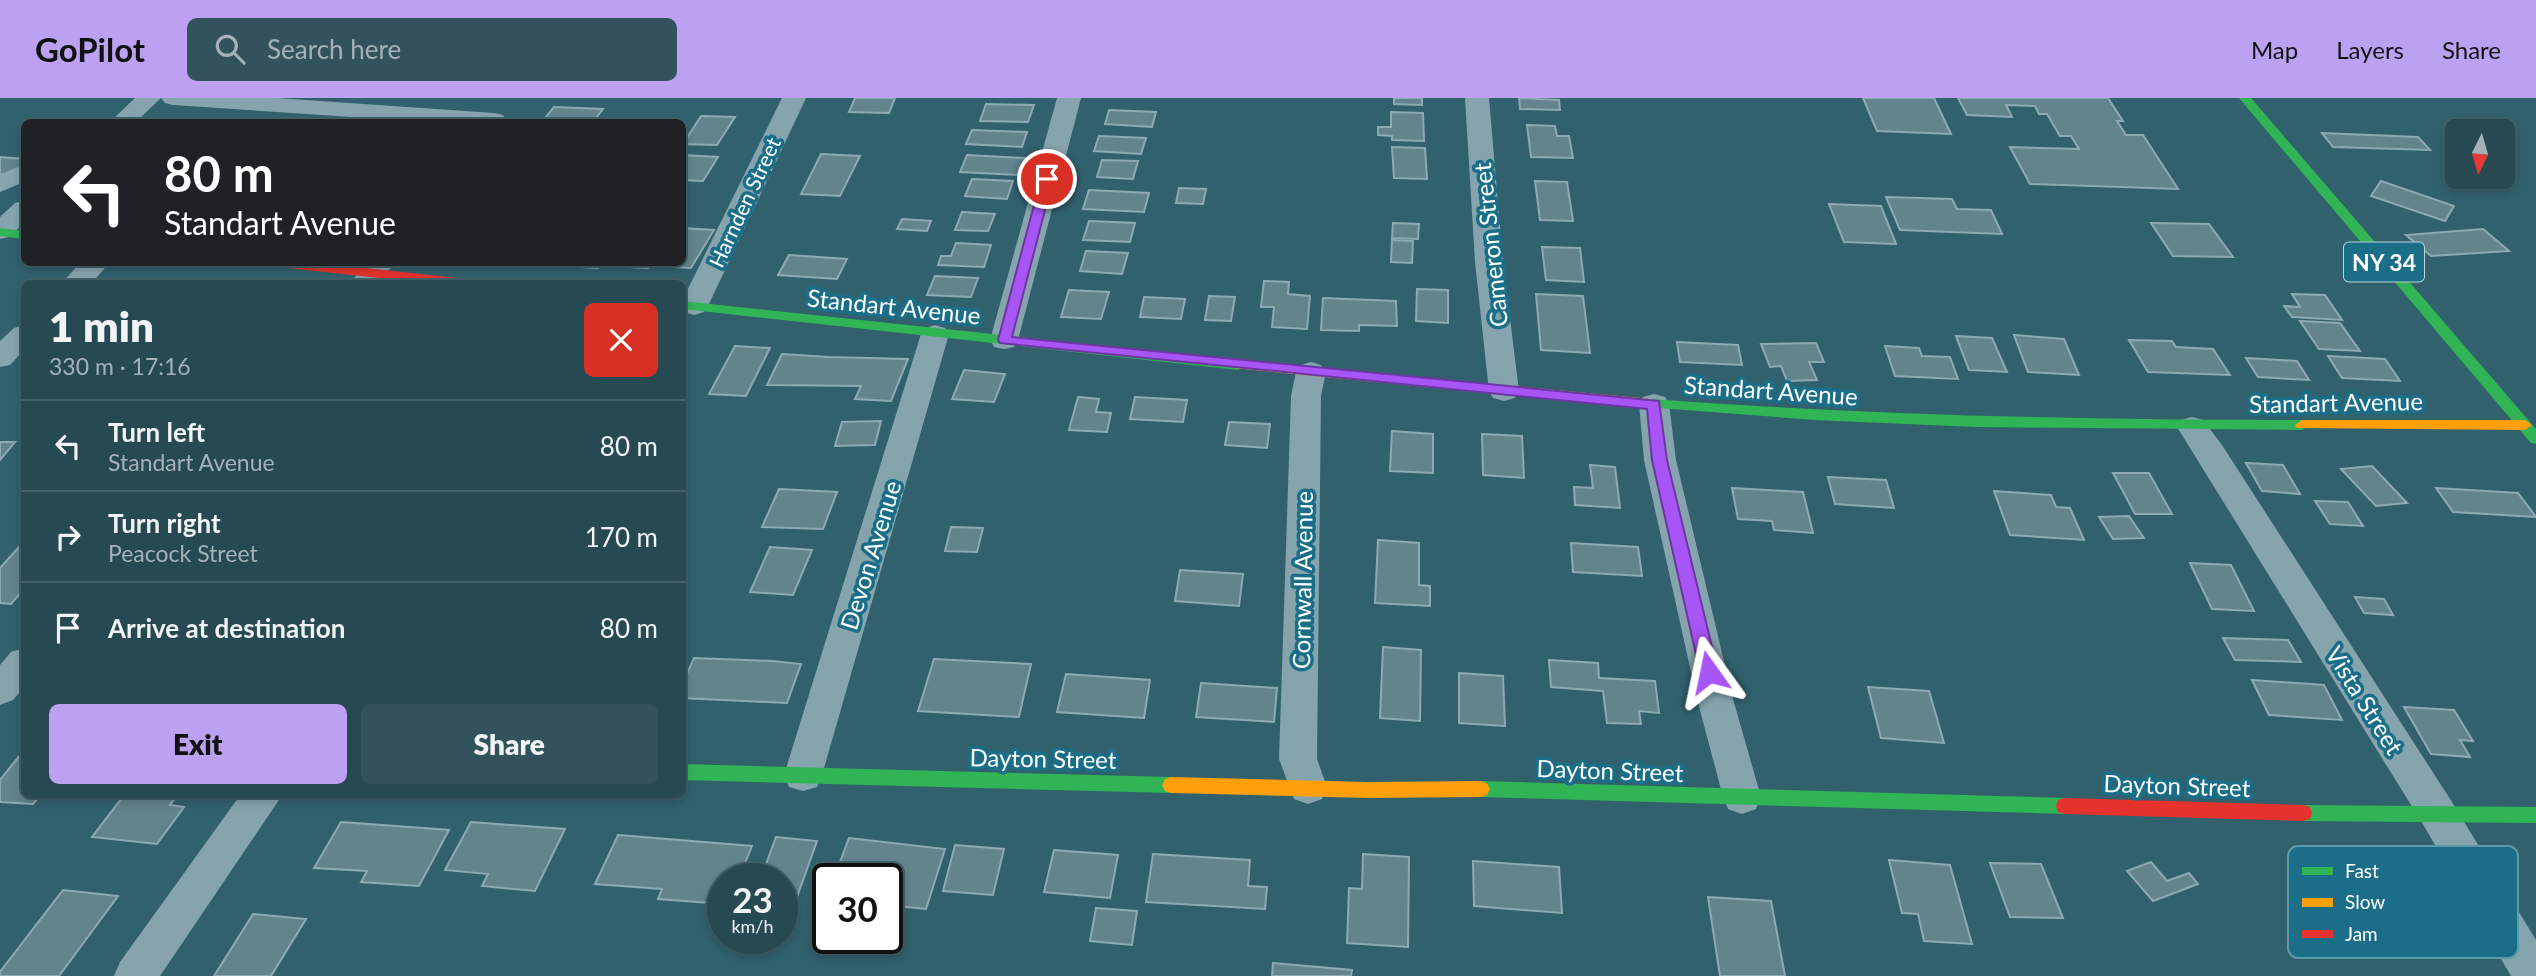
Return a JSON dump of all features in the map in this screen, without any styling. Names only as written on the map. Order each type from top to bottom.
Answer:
[{"type":"street","points":[[125,119],[149,98]]},
{"type":"street","points":[[173,98],[465,119]]},
{"type":"street","points":[[495,119],[511,98]]},
{"type":"street","name":"Harnden Street","points":[[688,306],[794,98]]},
{"type":"street","points":[[1004,340],[1069,98]]},
{"type":"street","name":"Cameron Street","points":[[1477,98],[1489,262],[1504,391]]},
{"type":"street","name":"NY 34","points":[[2245,98],[2536,439]]},
{"type":"street","points":[[0,184],[21,174]]},
{"type":"street","points":[[0,232],[21,212]]},
{"type":"street","points":[[0,232],[21,235]]},
{"type":"street","points":[[79,280],[93,266]]},
{"type":"street","points":[[307,266],[438,280]]},
{"type":"street","name":"Standart Avenue","points":[[688,306],[935,334],[1504,391],[1851,418],[2030,426],[2525,425]]},
{"type":"street","name":"Devon Avenue","points":[[803,775],[935,334]]},
{"type":"street","points":[[0,358],[21,337]]},
{"type":"street","name":"Cornwall Avenue","points":[[1308,787],[1298,759],[1306,396],[1311,372]]},
{"type":"street","points":[[1654,404],[1660,460],[1715,699],[1742,797]]},
{"type":"street","name":"Vista Street","points":[[2192,427],[2211,453],[2457,846]]},
{"type":"street","points":[[0,690],[21,666]]},
{"type":"street","name":"Dayton Street","points":[[686,772],[1368,790],[1637,792],[1742,797],[2536,815]]},
{"type":"street","points":[[135,976],[261,798]]},
{"type":"street","name":"Vista Street","points":[[2518,948],[2535,976]]},
{"type":"building","points":[[855,98],[895,98],[889,113],[849,112]]},
{"type":"building","points":[[1394,98],[1422,98],[1422,105],[1394,104]]},
{"type":"building","points":[[1519,98],[1559,100],[1560,110],[1520,109]]},
{"type":"building","points":[[1863,98],[1934,98],[1951,134],[1877,131]]},
{"type":"building","points":[[1958,98],[2108,98],[2123,121],[2117,121],[2126,135],[2143,135],[2178,189],[2030,184],[2010,147],[2079,149],[2071,136],[2060,136],[2047,114],[2039,114],[2035,106],[2006,105],[2012,117],[1967,115]]},
{"type":"building","points":[[986,104],[1034,105],[1028,122],[980,121]]},
{"type":"building","points":[[554,107],[603,109],[595,119],[544,119]]},
{"type":"building","points":[[1109,110],[1156,112],[1152,127],[1105,124]]},
{"type":"building","points":[[1391,112],[1423,113],[1424,141],[1392,140],[1392,136],[1378,135],[1378,127],[1391,127]]},
{"type":"building","points":[[701,116],[735,117],[717,145],[686,144],[686,139]]},
{"type":"building","points":[[1527,125],[1555,126],[1557,136],[1569,136],[1573,158],[1531,157]]},
{"type":"building","points":[[972,130],[1027,132],[1022,147],[966,144]]},
{"type":"building","points":[[2322,133],[2418,137],[2430,150],[2333,147]]},
{"type":"building","points":[[1099,136],[1146,138],[1141,154],[1094,151]]},
{"type":"building","points":[[1392,147],[1425,148],[1427,179],[1394,178]]},
{"type":"building","points":[[821,154],[860,156],[840,196],[801,194]]},
{"type":"building","points":[[686,155],[718,157],[703,181],[686,180]]},
{"type":"building","points":[[967,155],[1025,158],[1019,175],[960,172]]},
{"type":"building","points":[[0,157],[21,159],[21,169],[14,175],[0,174]]},
{"type":"building","points":[[1102,160],[1138,161],[1133,179],[1097,177]]},
{"type":"building","points":[[972,179],[1013,181],[1007,199],[965,196]]},
{"type":"building","points":[[1535,181],[1567,182],[1573,221],[1540,220]]},
{"type":"building","points":[[2381,181],[2454,206],[2445,221],[2371,196]]},
{"type":"building","points":[[1179,188],[1206,189],[1203,204],[1176,203]]},
{"type":"building","points":[[1089,190],[1149,193],[1144,212],[1083,209]]},
{"type":"building","points":[[1886,197],[1952,199],[1957,209],[1991,210],[2002,234],[1900,230]]},
{"type":"building","points":[[1829,204],[1881,206],[1896,244],[1844,242]]},
{"type":"building","points":[[962,212],[995,214],[988,231],[955,230]]},
{"type":"building","points":[[902,219],[931,221],[927,231],[897,229]]},
{"type":"building","points":[[1089,221],[1135,223],[1130,242],[1083,240]]},
{"type":"building","points":[[1393,223],[1419,224],[1418,239],[1392,238]]},
{"type":"building","points":[[2151,223],[2209,224],[2233,257],[2173,256]]},
{"type":"building","points":[[686,228],[714,230],[691,268],[657,266],[686,266]]},
{"type":"building","points":[[2483,229],[2509,251],[2431,256],[2406,235]]},
{"type":"building","points":[[1392,240],[1413,241],[1412,263],[1391,262]]},
{"type":"building","points":[[956,243],[991,245],[984,267],[938,265],[941,256],[951,256]]},
{"type":"building","points":[[1542,247],[1580,248],[1584,282],[1546,280]]},
{"type":"building","points":[[1086,251],[1128,253],[1122,274],[1080,271]]},
{"type":"building","points":[[789,255],[847,259],[837,279],[778,275]]},
{"type":"building","points":[[562,266],[599,266],[598,268]]},
{"type":"building","points":[[609,266],[649,266],[648,268]]},
{"type":"building","points":[[935,276],[978,278],[971,297],[927,295]]},
{"type":"building","points":[[1264,281],[1289,282],[1288,294],[1310,296],[1307,329],[1272,327],[1274,307],[1261,307]]},
{"type":"building","points":[[1417,289],[1448,290],[1448,323],[1416,321]]},
{"type":"building","points":[[1069,290],[1109,292],[1101,319],[1061,317]]},
{"type":"building","points":[[1536,294],[1583,296],[1590,353],[1541,350]]},
{"type":"building","points":[[2292,294],[2325,295],[2342,320],[2292,317],[2284,306],[2300,307]]},
{"type":"building","points":[[1209,296],[1235,297],[1231,321],[1205,320]]},
{"type":"building","points":[[1144,297],[1185,299],[1181,319],[1140,317]]},
{"type":"building","points":[[1323,298],[1396,301],[1397,326],[1359,325],[1359,331],[1321,330]]},
{"type":"building","points":[[2300,321],[2340,323],[2360,351],[2319,349]]},
{"type":"building","points":[[2014,335],[2064,339],[2079,375],[2028,372]]},
{"type":"building","points":[[1956,336],[1992,338],[2007,372],[1969,370]]},
{"type":"building","points":[[2129,340],[2172,341],[2176,347],[2213,349],[2230,375],[2148,372]]},
{"type":"building","points":[[1677,342],[1738,345],[1742,365],[1680,362]]},
{"type":"building","points":[[1816,343],[1824,362],[1809,362],[1817,380],[1787,381],[1781,366],[1770,367],[1761,344]]},
{"type":"building","points":[[735,346],[770,348],[746,396],[709,394]]},
{"type":"building","points":[[1885,346],[1919,348],[1922,356],[1950,357],[1958,379],[1895,376]]},
{"type":"building","points":[[782,354],[908,359],[891,401],[855,399],[861,386],[767,385]]},
{"type":"building","points":[[2328,356],[2385,359],[2400,381],[2342,378]]},
{"type":"building","points":[[2246,358],[2297,361],[2309,380],[2258,377]]},
{"type":"building","points":[[964,370],[1005,374],[994,402],[952,399]]},
{"type":"building","points":[[1078,397],[1099,399],[1096,412],[1111,413],[1107,432],[1069,430]]},
{"type":"building","points":[[1135,397],[1187,400],[1183,422],[1130,419]]},
{"type":"building","points":[[881,421],[875,445],[835,446],[842,422]]},
{"type":"building","points":[[1229,422],[1270,424],[1267,448],[1225,445]]},
{"type":"building","points":[[1392,431],[1433,434],[1433,473],[1390,471]]},
{"type":"building","points":[[1482,434],[1522,436],[1524,478],[1483,475]]},
{"type":"building","points":[[0,442],[15,442],[0,460]]},
{"type":"building","points":[[2246,463],[2283,465],[2300,494],[2262,491]]},
{"type":"building","points":[[1590,465],[1615,467],[1620,508],[1575,505],[1574,487],[1593,488]]},
{"type":"building","points":[[2372,466],[2407,503],[2376,506],[2341,469]]},
{"type":"building","points":[[2113,473],[2149,473],[2172,514],[2135,514]]},
{"type":"building","points":[[1828,477],[1886,480],[1894,508],[1835,504]]},
{"type":"building","points":[[1732,488],[1803,492],[1813,533],[1774,530],[1772,521],[1738,519]]},
{"type":"building","points":[[2436,488],[2518,493],[2536,517],[2453,512]]},
{"type":"building","points":[[779,489],[837,492],[823,529],[762,527]]},
{"type":"building","points":[[1994,491],[2051,495],[2056,507],[2070,508],[2084,540],[2010,535]]},
{"type":"building","points":[[2315,501],[2348,502],[2363,526],[2330,524]]},
{"type":"building","points":[[2129,516],[2144,538],[2113,539],[2099,517]]},
{"type":"building","points":[[951,527],[983,528],[977,552],[945,551]]},
{"type":"building","points":[[1378,540],[1419,543],[1419,585],[1430,586],[1430,606],[1375,603]]},
{"type":"building","points":[[1571,543],[1638,547],[1642,576],[1573,572]]},
{"type":"building","points":[[21,547],[21,592],[11,604],[0,603],[0,568]]},
{"type":"building","points":[[770,547],[812,550],[793,595],[750,592]]},
{"type":"building","points":[[2190,563],[2231,565],[2254,611],[2212,609]]},
{"type":"building","points":[[1180,570],[1243,574],[1239,606],[1175,601]]},
{"type":"building","points":[[2355,597],[2384,599],[2393,615],[2364,613]]},
{"type":"building","points":[[2223,638],[2288,640],[2301,662],[2235,660]]},
{"type":"building","points":[[1383,647],[1421,650],[1420,721],[1380,718]]},
{"type":"building","points":[[694,658],[801,664],[787,703],[686,698],[686,676]]},
{"type":"building","points":[[934,659],[1031,664],[1019,717],[918,711]]},
{"type":"building","points":[[1549,660],[1598,663],[1599,678],[1655,681],[1659,713],[1639,711],[1641,724],[1607,723],[1603,691],[1551,687]]},
{"type":"building","points":[[1459,673],[1503,676],[1505,726],[1459,723]]},
{"type":"building","points":[[1066,674],[1150,680],[1144,718],[1057,712]]},
{"type":"building","points":[[2252,680],[2324,685],[2342,720],[2269,715]]},
{"type":"building","points":[[1201,683],[1277,688],[1274,722],[1196,717]]},
{"type":"building","points":[[1868,687],[1929,691],[1944,743],[1881,738]]},
{"type":"building","points":[[2404,707],[2454,710],[2473,741],[2460,740],[2470,757],[2431,754]]},
{"type":"building","points":[[21,754],[21,798],[38,798],[33,804],[0,802],[0,780]]},
{"type":"building","points":[[122,798],[175,798],[170,805],[184,807],[157,844],[92,837]]},
{"type":"building","points":[[341,822],[449,830],[419,886],[361,882],[367,871],[314,868]]},
{"type":"building","points":[[471,822],[565,829],[535,891],[482,886],[488,874],[445,870]]},
{"type":"building","points":[[618,835],[752,846],[745,863],[707,863],[707,903],[658,899],[662,889],[595,884]]},
{"type":"building","points":[[776,837],[817,841],[798,894],[798,863],[766,863]]},
{"type":"building","points":[[849,838],[945,849],[926,909],[903,907],[903,863],[840,863]]},
{"type":"building","points":[[955,845],[1004,849],[993,895],[943,891]]},
{"type":"building","points":[[1054,850],[1118,855],[1110,898],[1044,892]]},
{"type":"building","points":[[1153,854],[1250,860],[1248,886],[1267,887],[1265,909],[1146,902]]},
{"type":"building","points":[[1363,854],[1409,857],[1408,947],[1347,943],[1349,888],[1362,889]]},
{"type":"building","points":[[1889,860],[1950,865],[1972,944],[1924,941],[1918,914],[1902,913]]},
{"type":"building","points":[[1473,861],[1559,867],[1562,913],[1474,906]]},
{"type":"building","points":[[2151,862],[2167,881],[2189,873],[2198,884],[2153,901],[2127,871]]},
{"type":"building","points":[[1990,863],[2041,864],[2063,918],[2010,917]]},
{"type":"building","points":[[63,890],[118,896],[59,976],[0,976],[0,972]]},
{"type":"building","points":[[1708,897],[1771,901],[1785,976],[1720,976]]},
{"type":"building","points":[[1096,908],[1137,911],[1132,945],[1090,941]]},
{"type":"building","points":[[253,914],[306,919],[271,976],[214,976]]},
{"type":"building","points":[[1273,963],[1352,970],[1351,976],[1272,976]]},
{"type":"traffic: fast","points":[[2245,98],[2536,439]]},
{"type":"traffic: fast","points":[[0,232],[21,235]]},
{"type":"traffic: fast","points":[[686,305],[1238,365]]},
{"type":"traffic: fast","points":[[1651,404],[1976,422],[2302,425]]},
{"type":"traffic: fast","points":[[686,772],[1171,785]]},
{"type":"traffic: fast","points":[[1481,789],[2065,806]]},
{"type":"traffic: fast","points":[[2303,813],[2536,815]]},
{"type":"traffic: slow","points":[[1238,365],[1651,404]]},
{"type":"traffic: slow","points":[[2302,425],[2525,425]]},
{"type":"traffic: slow","points":[[1171,785],[1368,790],[1481,789]]},
{"type":"traffic: jam","points":[[307,266],[439,280]]},
{"type":"traffic: jam","points":[[2065,806],[2303,813]]},
{"type":"route","points":[[1047,179],[1004,340],[1654,404],[1660,460],[1709,672]]}]
